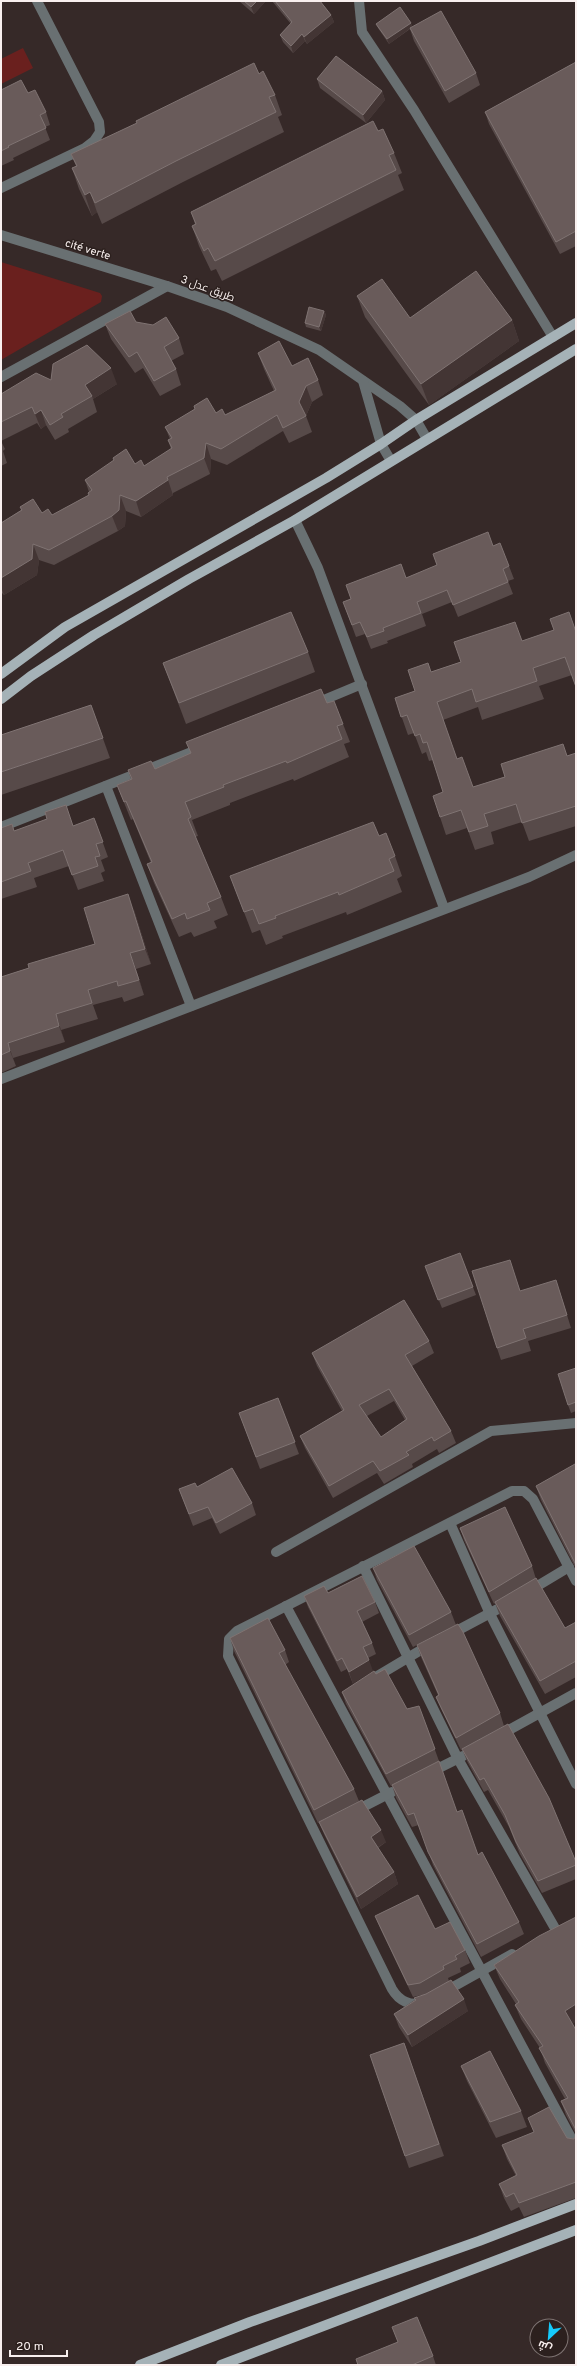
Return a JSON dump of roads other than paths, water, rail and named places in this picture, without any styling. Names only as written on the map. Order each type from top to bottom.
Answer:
[{"type":"main road","points":[[1,674],[65,627],[381,444],[416,420],[576,323]]},
{"type":"main road","points":[[1,700],[31,676],[94,635],[189,579],[295,520],[391,462],[427,438],[576,349]]},
{"type":"main road","points":[[140,2365],[250,2322],[479,2241],[576,2204]]},
{"type":"main road","points":[[221,2365],[576,2230]]},
{"type":"street","points":[[1,188],[84,148],[94,141],[100,132],[99,122],[37,1]]},
{"type":"street","points":[[359,1],[362,32],[414,110],[553,337]]},
{"type":"street","name":"cité verte","points":[[1,235],[167,286]]},
{"type":"street","name":"طريق عدل 3","points":[[1,377],[167,286],[227,307],[295,337],[324,353],[381,392],[416,420],[427,438]]},
{"type":"street","points":[[363,381],[381,444],[391,462]]},
{"type":"street","points":[[295,520],[318,568],[444,908]]},
{"type":"street","points":[[303,708],[362,684]]},
{"type":"street","points":[[1,827],[215,743]]},
{"type":"street","points":[[106,786],[191,1006]]},
{"type":"street","points":[[1,1079],[444,908],[530,877],[576,855]]},
{"type":"street","points":[[276,1552],[491,1431],[576,1423]]},
{"type":"street","points":[[522,1949],[482,1972],[420,2004],[413,2004],[401,2000],[392,1990],[319,1830],[227,1651],[229,1640],[237,1631],[512,1491],[524,1491],[533,1499],[576,1581]]},
{"type":"street","points":[[450,1523],[490,1614],[576,1784]]},
{"type":"street","points":[[363,1566],[458,1759],[556,1930]]},
{"type":"street","points":[[363,1685],[408,1657],[490,1614],[569,1568]]},
{"type":"street","points":[[286,1606],[340,1700],[387,1795],[576,2147]]},
{"type":"street","points":[[492,1739],[576,1693]]},
{"type":"street","points":[[422,1777],[472,1751]]},
{"type":"street","points":[[348,1815],[401,1788]]}]
